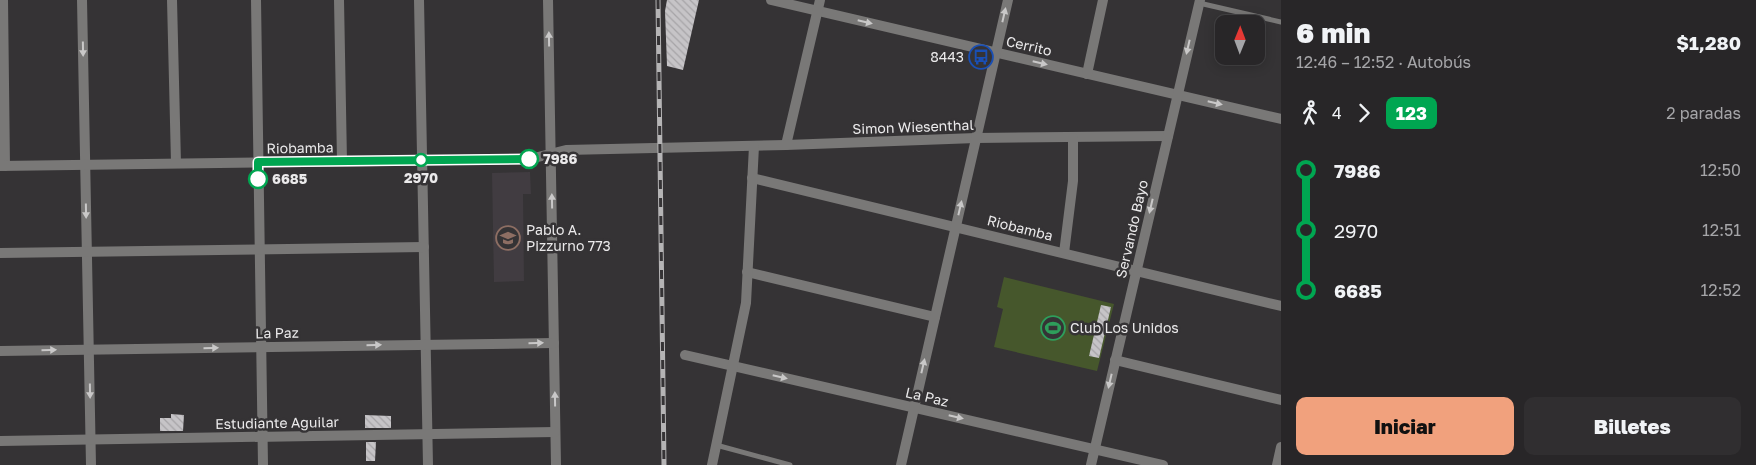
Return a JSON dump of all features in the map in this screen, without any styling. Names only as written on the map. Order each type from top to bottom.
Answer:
[{"type":"street","points":[[2,166],[3,0]]},
{"type":"street","points":[[82,0],[91,465]]},
{"type":"street","points":[[172,0],[176,163]]},
{"type":"street","points":[[256,0],[263,465]]},
{"type":"street","points":[[339,0],[342,161]]},
{"type":"street","points":[[419,0],[428,465]]},
{"type":"street","points":[[548,0],[556,465]]},
{"type":"street","name":"Cerrito","points":[[771,0],[1281,119]]},
{"type":"street","points":[[786,145],[820,0]]},
{"type":"street","points":[[901,465],[1008,0]]},
{"type":"street","points":[[1087,74],[1103,0]]},
{"type":"street","name":"Servando Bayo","points":[[1091,465],[1199,2]]},
{"type":"street","name":"Simon Wiesenthal","points":[[659,148],[976,138],[1168,136]]},
{"type":"street","points":[[1064,253],[1073,181],[1073,138]]},
{"type":"street","points":[[712,465],[746,303],[754,146]]},
{"type":"street","name":"Riobamba","points":[[2,166],[530,159],[566,150],[659,148]]},
{"type":"street","name":"Riobamba","points":[[752,178],[1281,306]]},
{"type":"street","points":[[0,253],[424,247]]},
{"type":"street","points":[[747,272],[935,317]]},
{"type":"street","name":"La Paz","points":[[0,351],[554,343]]},
{"type":"street","name":"La Paz","points":[[685,355],[1164,465]]},
{"type":"street","points":[[1115,360],[1281,400]]},
{"type":"street","name":"Estudiante Aguilar","points":[[0,441],[556,432]]},
{"type":"street","points":[[1277,465],[1281,447]]},
{"type":"lane","points":[[1199,2],[1281,22]]},
{"type":"lane","points":[[716,446],[790,465]]},
{"type":"shaded area","name":"Pablo A. Pizzurno 773","points":[[530,172],[531,194],[523,194],[524,281],[494,282],[492,173]]},
{"type":"green space","name":"Club Los Unidos","points":[[1004,277],[1114,304],[1097,371],[994,347],[1003,309],[997,307]]},
{"type":"building","points":[[667,0],[699,0],[683,70],[667,66],[665,11]]},
{"type":"building","points":[[1101,305],[1111,307],[1099,358],[1089,356]]},
{"type":"building","points":[[171,414],[184,415],[183,431],[160,431],[160,418],[171,418]]},
{"type":"building","points":[[365,415],[391,416],[391,428],[365,428]]},
{"type":"building","points":[[366,442],[376,442],[375,461],[366,461]]},
{"type":"railway","points":[[658,0],[664,465]]},
{"type":"bus line","name":"123","points":[[258,179],[258,162],[529,159]]},
{"type":"place","name":"8443","points":[[981,57]]},
{"type":"place","name":"7986","points":[[529,159]]},
{"type":"place","name":"2970","points":[[421,160]]},
{"type":"place","name":"6685","points":[[258,179]]},
{"type":"place","name":"Pablo A. Pizzurno 773","points":[[508,238]]},
{"type":"place","name":"Club Los Unidos","points":[[1053,328]]}]
